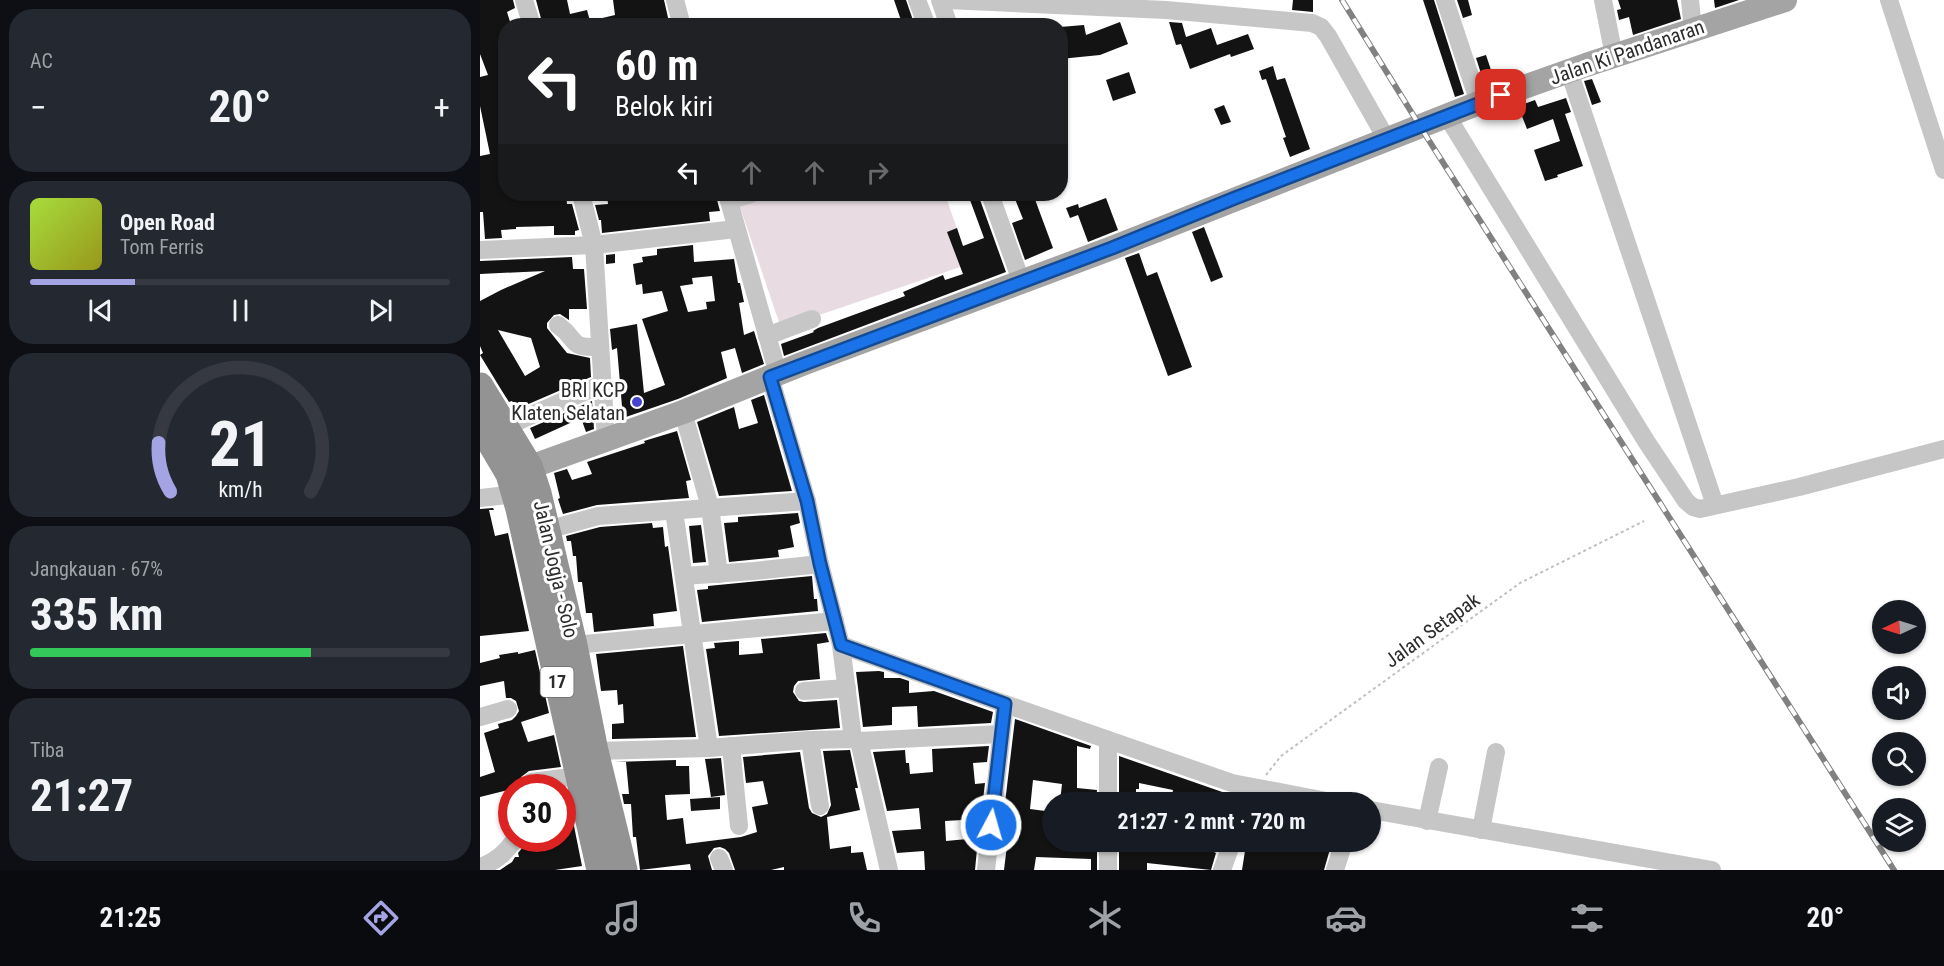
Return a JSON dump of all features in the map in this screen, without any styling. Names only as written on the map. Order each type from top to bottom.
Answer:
[{"type":"highway","name":"Jalan Jogja - Solo","points":[[480,386],[493,426],[518,478],[579,776],[576,796]]},
{"type":"highway","name":"Jalan Jogja - Solo","points":[[518,478],[538,494],[574,645],[595,752],[624,870]]},
{"type":"highway","name":"Jalan Jogja - Solo","points":[[576,814],[600,870]]},
{"type":"main road","name":"Jalan Ki Pandanaran","points":[[518,478],[606,440],[1479,103],[1785,0]]},
{"type":"street","points":[[524,0],[530,18]]},
{"type":"street","points":[[675,0],[680,18]]},
{"type":"street","points":[[917,0],[924,18]]},
{"type":"street","points":[[940,0],[946,18]]},
{"type":"street","points":[[947,0],[1054,2],[1166,10],[1185,6],[1312,23],[1321,27],[1328,36],[1387,140]]},
{"type":"street","points":[[1445,0],[1479,103]]},
{"type":"street","points":[[1603,0],[1614,56]]},
{"type":"street","points":[[1690,0],[1692,30]]},
{"type":"street","points":[[1889,0],[1944,171]]},
{"type":"street","points":[[1569,71],[1715,505]]},
{"type":"street","points":[[1447,116],[1598,365],[1672,482],[1693,507],[1698,509],[1799,487],[1944,450]]},
{"type":"street","points":[[583,201],[594,245],[606,440]]},
{"type":"street","points":[[729,201],[767,336],[774,376],[807,501],[820,564],[841,645],[856,740],[889,870]]},
{"type":"street","points":[[992,201],[1021,281]]},
{"type":"street","points":[[480,250],[594,245],[736,229]]},
{"type":"street","points":[[767,336],[812,319]]},
{"type":"street","points":[[558,326],[577,346],[600,346]]},
{"type":"street","points":[[493,426],[602,384]]},
{"type":"street","points":[[683,412],[710,507],[719,574]]},
{"type":"street","points":[[480,498],[518,478]]},
{"type":"street","points":[[547,530],[598,516],[807,501]]},
{"type":"street","points":[[674,511],[709,748]]},
{"type":"street","points":[[684,576],[820,564]]},
{"type":"street","points":[[574,645],[835,621]]},
{"type":"street","points":[[841,645],[1232,783],[1277,792]]},
{"type":"street","points":[[804,692],[847,688]]},
{"type":"street","points":[[986,870],[1005,704]]},
{"type":"street","points":[[480,717],[508,709]]},
{"type":"street","points":[[595,752],[709,748],[810,740],[1001,734]]},
{"type":"street","points":[[810,740],[820,806]]},
{"type":"street","points":[[1108,740],[1108,792]]},
{"type":"street","points":[[731,746],[739,826]]},
{"type":"street","points":[[1481,830],[1496,752]]},
{"type":"street","points":[[1427,821],[1439,767]]},
{"type":"street","points":[[1381,812],[1712,870]]},
{"type":"street","points":[[480,867],[497,860],[506,852]]},
{"type":"street","points":[[1108,852],[1108,870]]},
{"type":"street","points":[[1222,870],[1229,852]]},
{"type":"street","points":[[1335,870],[1341,852]]},
{"type":"path","name":"Jalan Setapak","points":[[1255,788],[1281,756],[1520,583],[1644,521]]},
{"type":"shaded area","points":[[738,201],[947,201],[969,264],[781,328]]},
{"type":"building","points":[[480,0],[513,0],[515,8],[507,12],[509,18],[498,18],[498,201],[567,201],[567,204],[572,204],[579,230],[575,231],[575,235],[554,235],[554,226],[516,227],[516,229],[501,230],[502,238],[485,239],[483,212],[480,212],[480,156],[490,154],[480,106],[480,77],[488,75],[480,54]]},
{"type":"building","points":[[536,0],[567,0],[570,14],[587,10],[589,18],[541,18]]},
{"type":"building","points":[[613,0],[664,0],[668,18],[602,18],[615,15]]},
{"type":"building","points":[[894,0],[906,0],[912,18],[900,18]]},
{"type":"building","points":[[1293,0],[1313,0],[1313,12],[1292,10]]},
{"type":"building","points":[[1423,0],[1434,0],[1464,94],[1455,97]]},
{"type":"building","points":[[1457,0],[1468,0],[1472,15],[1463,18]]},
{"type":"building","points":[[1618,0],[1677,0],[1681,19],[1633,35],[1629,17],[1619,20],[1617,10],[1621,9]]},
{"type":"building","points":[[1714,0],[1739,0],[1715,8]]},
{"type":"building","points":[[1120,22],[1128,44],[1100,55],[1068,58],[1068,26],[1084,25],[1086,35]]},
{"type":"building","points":[[1169,22],[1182,23],[1186,37],[1211,28],[1217,45],[1248,34],[1254,49],[1231,57],[1230,54],[1190,69],[1181,44],[1176,45]]},
{"type":"building","points":[[1486,55],[1495,82],[1485,86],[1476,58]]},
{"type":"building","points":[[1273,66],[1277,80],[1285,78],[1310,149],[1290,157],[1283,138],[1286,137],[1266,79],[1262,80],[1259,71]]},
{"type":"building","points":[[1129,72],[1136,93],[1113,101],[1106,80]]},
{"type":"building","points":[[1592,79],[1601,102],[1592,105],[1584,81]]},
{"type":"building","points":[[1566,98],[1571,112],[1565,114],[1583,166],[1545,181],[1534,150],[1560,141],[1553,119],[1527,129],[1518,106],[1535,100],[1538,107]]},
{"type":"building","points":[[1224,105],[1231,122],[1221,125],[1214,109]]},
{"type":"building","points":[[1106,198],[1118,230],[1088,242],[1078,215],[1070,218],[1066,208],[1078,204],[1079,208]]},
{"type":"building","points":[[608,201],[717,201],[720,211],[709,212],[710,221],[602,233],[601,220],[599,220],[595,205],[608,204]]},
{"type":"building","points":[[970,201],[980,201],[1006,272],[784,356],[781,344],[905,296],[903,292],[943,275],[945,280],[963,274],[947,232],[957,228],[963,246],[984,238]]},
{"type":"building","points":[[1016,201],[1036,201],[1053,248],[1025,260],[1012,223],[1023,219]]},
{"type":"building","points":[[1204,227],[1223,277],[1211,282],[1192,232]]},
{"type":"building","points":[[693,245],[694,262],[734,259],[744,302],[739,303],[744,335],[754,331],[764,364],[742,373],[735,348],[721,352],[727,378],[678,399],[623,418],[617,348],[612,350],[610,329],[637,324],[644,393],[665,385],[642,319],[668,311],[662,291],[643,294],[642,284],[636,285],[633,264],[643,262],[642,257],[657,255],[657,249]],"holes":[[[712,276],[715,301],[706,302],[707,309],[688,312],[680,286],[693,284],[692,278]]]},
{"type":"building","points":[[1139,253],[1147,276],[1157,272],[1192,367],[1168,376],[1125,258]]},
{"type":"building","points":[[615,254],[615,263],[606,264],[606,255]]},
{"type":"building","points":[[572,257],[573,269],[584,269],[587,309],[569,309],[569,320],[560,314],[554,315],[547,323],[547,328],[567,353],[590,358],[591,377],[517,409],[512,401],[509,402],[480,355],[483,353],[480,346],[480,301],[545,271],[480,274],[480,261]],"holes":[[[498,330],[531,338],[540,367],[525,376]]]},
{"type":"building","points":[[764,395],[792,491],[719,496],[697,422],[734,407],[739,429],[758,423],[751,400]]},
{"type":"building","points":[[592,401],[594,429],[586,432],[581,418],[535,439],[530,428]]},
{"type":"building","points":[[677,431],[691,480],[686,481],[689,498],[597,505],[563,514],[554,473],[567,469],[572,480],[592,474],[587,462]]},
{"type":"building","points":[[493,508],[494,510],[489,510],[495,536],[508,533],[529,631],[480,636],[480,509]]},
{"type":"building","points":[[798,513],[800,523],[790,526],[794,547],[778,550],[779,557],[729,562],[724,523],[738,522],[738,517]]},
{"type":"building","points":[[652,523],[653,528],[663,527],[665,547],[668,546],[677,611],[653,614],[654,626],[594,632],[592,613],[586,613],[582,582],[578,582],[576,556],[573,556],[571,541],[567,541],[566,536],[600,527]]},
{"type":"building","points":[[701,525],[706,562],[693,563],[689,526]]},
{"type":"building","points":[[812,576],[814,599],[817,599],[818,611],[702,622],[697,590],[708,589],[708,586]]},
{"type":"building","points":[[826,633],[829,642],[817,644],[820,679],[798,681],[793,692],[799,701],[804,702],[837,700],[840,728],[719,736],[706,649],[715,648],[714,643],[739,641],[739,655],[763,653],[761,639]]},
{"type":"building","points":[[683,646],[696,737],[612,739],[612,724],[624,723],[623,704],[618,705],[617,690],[601,691],[596,654]]},
{"type":"building","points":[[535,650],[549,713],[521,722],[528,742],[554,735],[561,767],[529,771],[525,774],[498,774],[498,792],[480,797],[480,777],[495,772],[484,733],[499,728],[498,724],[512,720],[519,711],[516,701],[506,698],[504,681],[480,686],[480,663],[500,658],[499,655],[518,652],[518,654]]},
{"type":"building","points":[[856,672],[884,672],[884,678],[900,678],[909,681],[909,693],[934,691],[993,712],[991,723],[918,727],[917,706],[892,707],[892,725],[863,727]]},
{"type":"building","points":[[1015,719],[1091,746],[1090,749],[1077,746],[1077,788],[1097,790],[1097,792],[1061,792],[1062,784],[1033,780],[1030,809],[1042,811],[1042,852],[1097,852],[1097,870],[1091,870],[1091,859],[1036,857],[1034,870],[1004,870],[1012,804],[1005,803]]},
{"type":"building","points":[[989,746],[987,762],[973,763],[975,784],[985,783],[983,800],[979,800],[980,819],[945,821],[946,841],[978,838],[975,870],[925,870],[924,851],[897,853],[892,831],[921,829],[919,808],[887,811],[873,752],[905,750],[910,774],[933,772],[932,749]]},
{"type":"building","points":[[850,750],[860,810],[827,817],[830,849],[851,846],[851,853],[863,852],[867,870],[784,870],[784,867],[771,870],[735,870],[729,853],[720,847],[714,848],[708,856],[712,870],[691,870],[690,864],[640,870],[636,837],[633,837],[631,804],[624,804],[622,794],[629,794],[626,762],[614,762],[676,760],[676,766],[689,766],[690,794],[665,795],[667,820],[683,818],[686,844],[741,837],[757,832],[752,807],[768,804],[763,781],[746,783],[743,757],[800,752],[809,808],[812,813],[821,817],[827,814],[831,805],[823,751]]},
{"type":"building","points":[[1119,756],[1222,792],[1173,792],[1173,790],[1139,783],[1139,789],[1136,789],[1136,792],[1119,792]]},
{"type":"building","points":[[721,758],[725,795],[711,797],[705,759]]},
{"type":"building","points":[[720,797],[720,809],[691,811],[690,799]]},
{"type":"building","points":[[576,836],[582,866],[555,870],[500,870],[512,862],[515,857],[519,857],[518,853],[576,852]]},
{"type":"building","points":[[1119,852],[1216,853],[1211,870],[1147,863],[1147,870],[1119,870]]},
{"type":"building","points":[[1245,852],[1329,852],[1324,870],[1242,870]]},
{"type":"railway","points":[[1342,0],[1428,139],[1894,870]]},
{"type":"place","name":"BRI KCP Klaten Selatan","points":[[637,402]]},
{"type":"route","points":[[991,825],[1005,704],[841,645],[820,564],[807,501],[770,377],[1112,248],[1501,95]]}]
